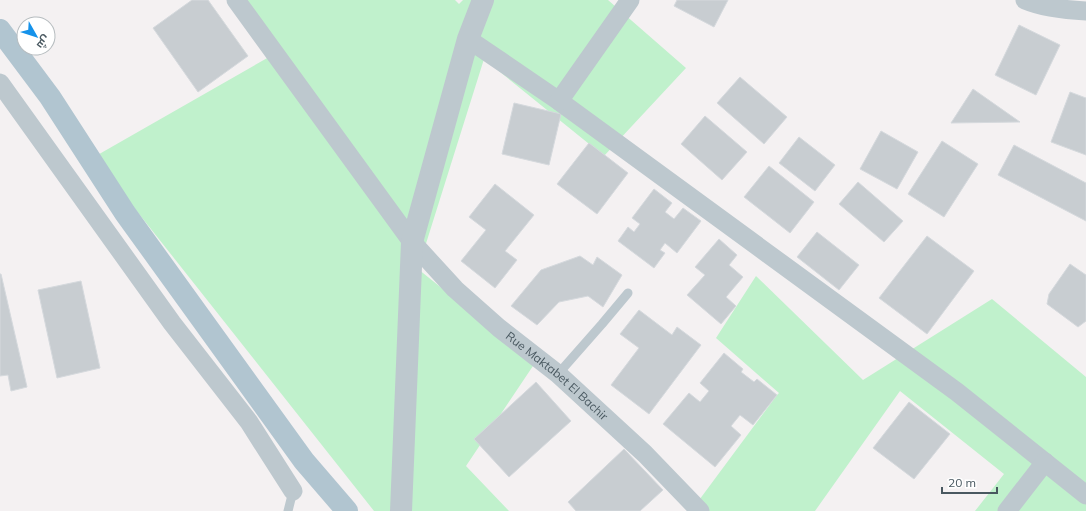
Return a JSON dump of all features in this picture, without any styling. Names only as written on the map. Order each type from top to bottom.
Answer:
[{"type":"main road","points":[[0,30],[50,97],[125,213],[304,462],[347,511]]},
{"type":"street","name":"Rue Maktabet El Bachir","points":[[236,0],[412,242],[461,293],[499,328],[558,374],[645,454],[700,511]]},
{"type":"street","points":[[401,511],[412,242],[468,39],[483,0]]},
{"type":"street","points":[[559,101],[630,0]]},
{"type":"street","points":[[1025,0],[1068,10],[1086,11]]},
{"type":"street","points":[[468,39],[559,101],[957,392],[1086,495]]},
{"type":"street","points":[[0,83],[172,323],[249,422],[294,491]]},
{"type":"street","points":[[294,491],[304,462]]},
{"type":"street","points":[[1007,511],[1045,462]]},
{"type":"lane","points":[[558,374],[628,293]]},
{"type":"lane","points":[[288,511],[294,491]]},
{"type":"green space","points":[[231,0],[455,0],[459,4],[463,0],[608,0],[686,68],[604,156],[484,59],[418,269],[535,363],[466,466],[509,511],[374,511],[94,157],[269,57]]},
{"type":"green space","points":[[756,276],[863,380],[992,299],[1086,377],[1086,511],[975,511],[1004,474],[900,391],[815,511],[691,511],[779,393],[716,338]]},
{"type":"building","points":[[192,0],[208,0],[248,56],[198,92],[153,28]]},
{"type":"building","points":[[677,0],[728,0],[714,27],[674,6]]},
{"type":"building","points":[[1019,25],[1060,45],[1036,95],[995,75]]},
{"type":"building","points":[[740,77],[787,117],[764,144],[717,103]]},
{"type":"building","points":[[973,89],[1020,122],[951,123]]},
{"type":"building","points":[[1070,92],[1086,98],[1086,155],[1051,142]]},
{"type":"building","points":[[514,103],[561,114],[549,165],[502,154]]},
{"type":"building","points":[[705,116],[747,152],[722,180],[681,144]]},
{"type":"building","points":[[881,131],[918,152],[897,189],[860,169]]},
{"type":"building","points":[[799,137],[835,165],[815,191],[779,163]]},
{"type":"building","points":[[942,141],[978,164],[944,217],[908,194]]},
{"type":"building","points":[[589,143],[628,173],[597,214],[557,184]]},
{"type":"building","points":[[1014,145],[1086,183],[1086,221],[998,175]]},
{"type":"building","points":[[769,166],[814,202],[790,233],[744,197]]},
{"type":"building","points":[[858,182],[903,221],[884,242],[839,204]]},
{"type":"building","points":[[495,184],[534,215],[505,251],[517,260],[495,288],[461,261],[486,230],[469,217]]},
{"type":"building","points":[[654,189],[672,203],[665,212],[674,219],[683,208],[701,221],[677,253],[665,243],[660,250],[665,253],[654,268],[618,241],[628,227],[634,232],[640,224],[632,218]]},
{"type":"building","points":[[817,232],[859,265],[839,290],[797,257]]},
{"type":"building","points":[[927,236],[974,271],[927,334],[879,298]]},
{"type":"building","points":[[719,239],[737,255],[729,265],[743,277],[726,297],[736,306],[721,324],[687,295],[705,275],[695,267]]},
{"type":"building","points":[[580,256],[593,265],[597,257],[622,275],[603,307],[588,296],[559,302],[537,325],[511,306],[541,270]]},
{"type":"building","points":[[1070,264],[1086,275],[1086,321],[1078,327],[1047,304],[1049,294]]},
{"type":"building","points":[[0,274],[27,387],[11,391],[8,375],[0,376]]},
{"type":"building","points":[[81,281],[100,368],[57,378],[38,290]]},
{"type":"building","points":[[639,310],[672,335],[677,327],[701,345],[649,414],[611,385],[639,348],[620,334]]},
{"type":"building","points":[[724,353],[743,369],[741,372],[754,382],[757,379],[777,395],[753,425],[740,415],[731,426],[741,435],[715,467],[663,424],[689,393],[700,402],[709,391],[700,383]]},
{"type":"building","points":[[536,382],[571,421],[509,477],[474,439]]},
{"type":"building","points":[[909,402],[950,434],[914,479],[873,448]]},
{"type":"building","points":[[624,449],[663,490],[640,511],[576,511],[568,502]]}]
